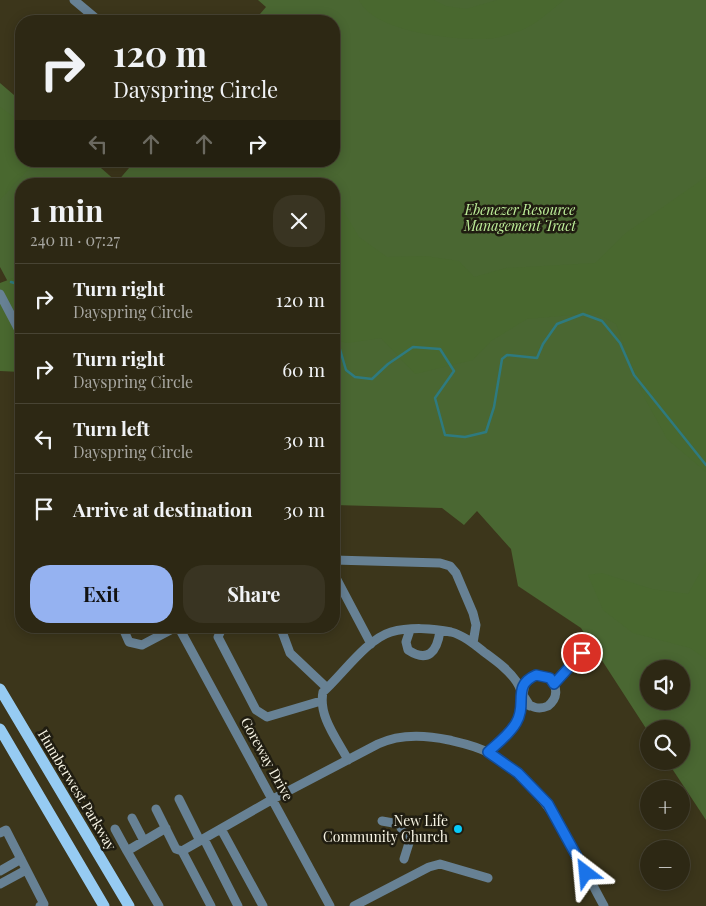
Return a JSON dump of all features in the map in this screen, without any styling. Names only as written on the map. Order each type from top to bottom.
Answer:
[{"type":"main road","name":"Humberwest Parkway","points":[[0,689],[129,906]]},
{"type":"main road","points":[[0,729],[104,906]]},
{"type":"street","points":[[74,0],[92,15]]},
{"type":"street","points":[[0,294],[15,323]]},
{"type":"street","points":[[340,560],[440,563],[450,566],[456,573],[475,619],[473,643]]},
{"type":"street","points":[[340,585],[371,644]]},
{"type":"street","points":[[410,630],[406,642],[408,650],[418,657],[426,657],[432,652],[440,631]]},
{"type":"street","points":[[348,760],[325,717],[321,701],[324,692],[371,644],[391,632],[410,630],[453,632],[473,643],[507,669],[522,686],[523,696],[530,706]]},
{"type":"street","points":[[125,633],[129,642],[142,645],[165,633]]},
{"type":"street","name":"Goreway Drive","points":[[182,633],[330,906]]},
{"type":"street","points":[[220,633],[218,636],[256,710],[267,717],[321,701]]},
{"type":"street","points":[[283,633],[290,653],[327,688]]},
{"type":"street","points":[[554,684],[582,653]]},
{"type":"street","points":[[488,752],[504,738],[517,722],[522,686],[536,675],[550,678],[554,684],[556,690],[553,702],[542,709],[530,706],[521,700]]},
{"type":"street","points":[[182,851],[273,799],[385,741],[407,737],[435,737],[488,752],[518,773],[548,804],[604,906]]},
{"type":"street","points":[[179,799],[238,906]]},
{"type":"street","points":[[156,809],[176,848],[182,851],[211,906]]},
{"type":"street","points":[[132,818],[144,841]]},
{"type":"street","points":[[382,821],[399,824],[409,843],[404,859]]},
{"type":"street","points":[[115,828],[159,906]]},
{"type":"street","points":[[127,851],[166,828]]},
{"type":"street","points":[[222,829],[263,906]]},
{"type":"street","points":[[0,833],[6,830],[44,904],[40,906]]},
{"type":"street","points":[[0,871],[20,859]]},
{"type":"street","points":[[354,906],[429,867],[440,864],[488,878]]},
{"type":"street","points":[[0,884],[26,870]]},
{"type":"green space","name":"Ebenezer Resource Management Tract","points":[[258,0],[706,0],[706,820],[690,796],[690,780],[680,780],[673,770],[690,770],[690,720],[641,720],[581,628],[518,586],[511,549],[477,511],[464,525],[442,508],[340,505],[340,178],[120,178],[130,167],[340,167],[340,15],[259,15],[266,7]]},
{"type":"green space","points":[[359,0],[434,0],[446,6],[466,9],[497,0],[564,0],[532,25],[520,31],[494,38],[472,39],[435,36],[397,27],[367,11]]},
{"type":"green space","name":"Ebenezer Resource Management Tract","points":[[0,83],[15,96],[15,167],[100,167],[112,178],[15,178],[15,295],[0,267]]},
{"type":"green space","points":[[0,107],[15,118],[15,167],[30,167],[20,178],[15,178],[15,184],[0,200]]},
{"type":"green space","points":[[706,177],[706,472],[667,439],[642,393],[616,324],[595,313],[527,319],[491,341],[473,360],[415,374],[381,338],[348,343],[340,341],[340,205],[359,237],[387,257],[425,256],[459,261],[474,277],[506,268],[595,263],[626,233]]},
{"type":"green space","points":[[15,277],[15,372],[0,371],[0,283]]},
{"type":"green space","points":[[706,562],[706,659],[690,648],[633,633],[603,610],[588,575],[602,573],[652,589],[688,594]]},
{"type":"waterway","points":[[11,282],[15,283]]},
{"type":"waterway","points":[[340,350],[346,370],[355,377],[372,379],[388,364],[413,347],[440,349],[454,371],[435,398],[445,435],[465,437],[486,432],[494,407],[502,359],[507,355],[537,358],[543,344],[557,324],[583,314],[602,321],[620,343],[634,375],[706,465]]},
{"type":"place","name":"New Life Community Church","points":[[458,829]]},
{"type":"route","points":[[582,653],[554,684],[550,678],[543,675],[536,675],[525,683],[520,689],[521,710],[517,722],[504,738],[488,752],[518,773],[548,804],[586,873]]}]
